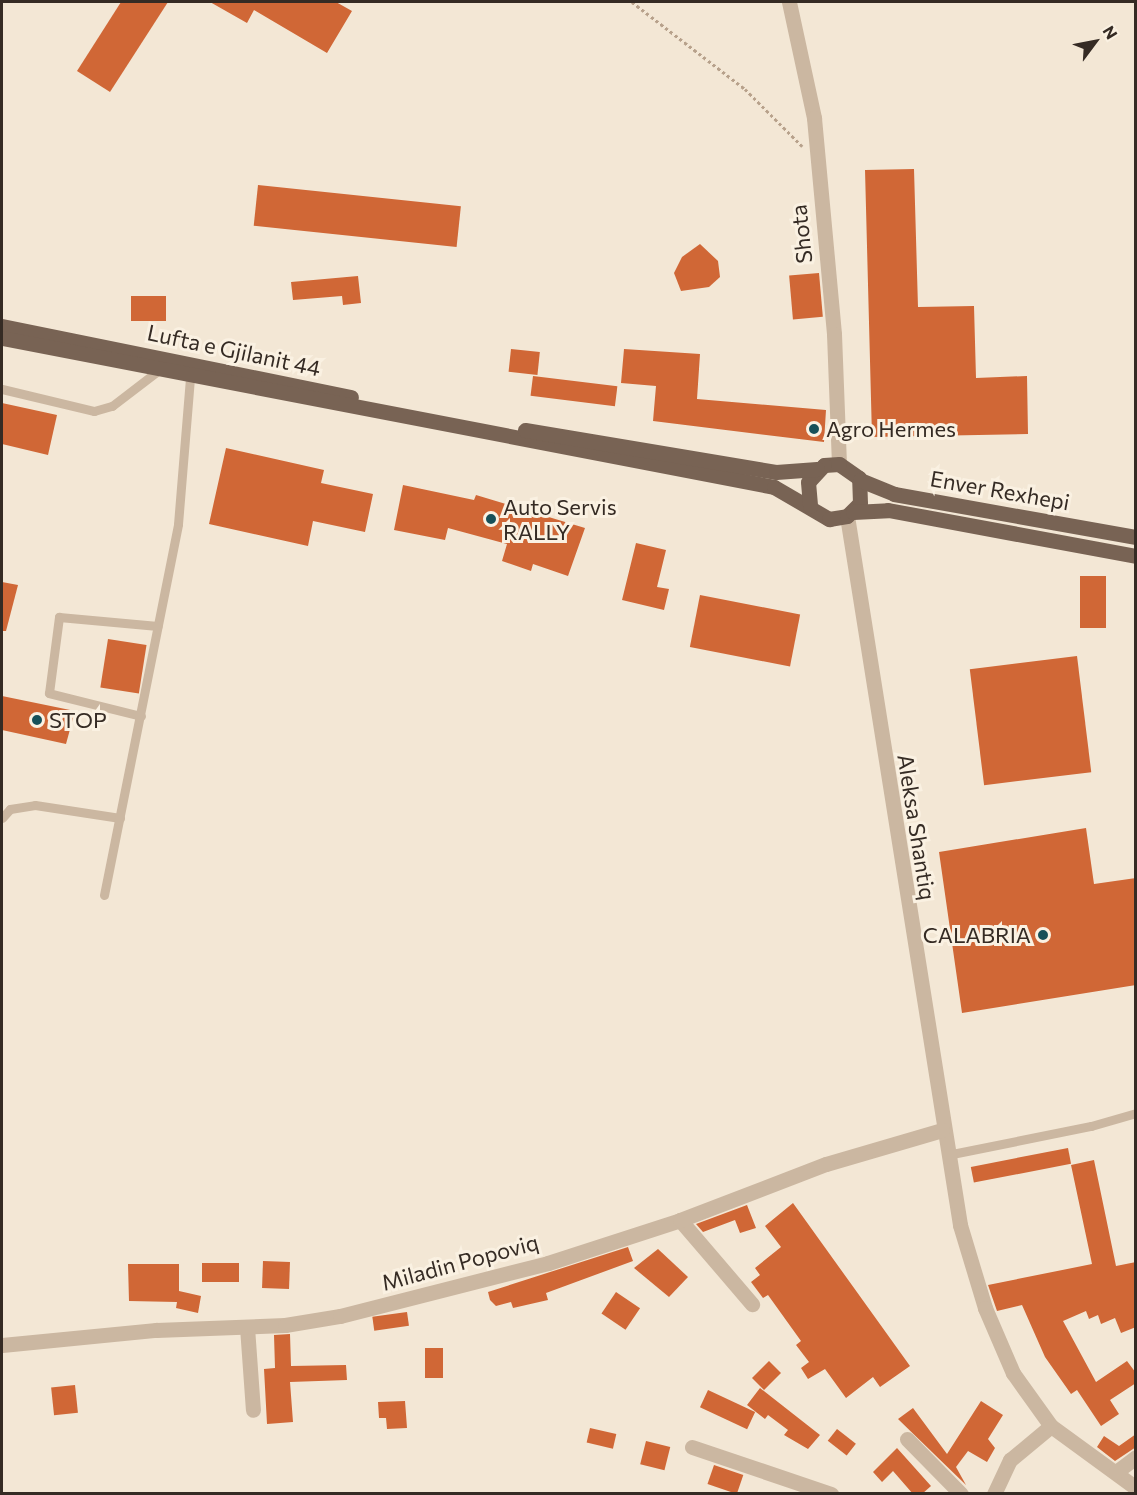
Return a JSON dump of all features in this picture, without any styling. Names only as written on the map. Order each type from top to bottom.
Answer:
[{"type":"main road","name":"Lufta e Gjilanit 44","points":[[2,326],[458,419],[776,472],[817,469]]},
{"type":"main road","points":[[2,338],[190,377],[774,488],[810,506],[821,517],[888,510],[1136,556]]},
{"type":"main road","points":[[810,506],[806,490],[817,469],[839,464],[860,480],[862,495],[846,516]]},
{"type":"main road","name":"Enver Rexhepi","points":[[860,480],[894,494],[1136,537]]},
{"type":"street","name":"Shota","points":[[789,2],[814,118],[816,161],[834,334],[839,464]]},
{"type":"street","name":"Aleksa Shantiq","points":[[846,516],[848,541],[942,1130],[960,1225],[985,1308],[1013,1373],[1051,1426],[1136,1488]]},
{"type":"street","name":"Miladin Popoviq","points":[[2,1345],[156,1330],[285,1325],[401,1302],[548,1263],[680,1220],[762,1186],[942,1130]]},
{"type":"street","points":[[680,1220],[752,1304]]},
{"type":"street","points":[[247,1327],[253,1410]]},
{"type":"street","points":[[994,1494],[1010,1461],[1051,1426]]},
{"type":"street","points":[[907,1439],[960,1494]]},
{"type":"street","points":[[692,1447],[831,1494]]},
{"type":"street","points":[[1116,1472],[1136,1456]]},
{"type":"lane","points":[[2,389],[94,411],[112,406],[159,370]]},
{"type":"lane","points":[[104,895],[178,524],[190,377]]},
{"type":"lane","points":[[141,716],[49,693],[59,617],[158,626]]},
{"type":"lane","points":[[2,818],[10,809],[35,805],[120,818]]},
{"type":"lane","points":[[947,1155],[1091,1126],[1136,1113]]},
{"type":"path","points":[[632,2],[745,89],[816,161]]},
{"type":"building","points":[[121,2],[168,2],[110,92],[77,71]]},
{"type":"building","points":[[210,2],[336,2],[352,11],[327,53],[254,10],[247,23]]},
{"type":"building","points":[[914,169],[918,307],[974,306],[976,378],[1027,376],[1028,434],[872,437],[865,170]]},
{"type":"building","points":[[258,185],[461,206],[457,247],[254,226]]},
{"type":"building","points":[[700,244],[718,261],[720,277],[709,287],[681,291],[674,273],[682,257]]},
{"type":"building","points":[[819,273],[823,317],[793,319],[789,276]]},
{"type":"building","points":[[358,276],[361,303],[343,305],[342,296],[293,300],[291,282]]},
{"type":"building","points":[[131,296],[166,296],[166,321],[131,321]]},
{"type":"building","points":[[511,349],[540,352],[537,375],[509,372]]},
{"type":"building","points":[[624,349],[700,354],[697,399],[826,410],[824,442],[653,421],[656,386],[621,383]]},
{"type":"building","points":[[533,376],[617,386],[615,406],[531,396]]},
{"type":"building","points":[[2,403],[57,415],[48,455],[2,444]]},
{"type":"building","points":[[226,448],[324,470],[321,483],[373,494],[365,532],[313,521],[308,546],[209,524]]},
{"type":"building","points":[[403,485],[474,500],[476,495],[585,528],[568,576],[533,564],[531,571],[502,561],[507,544],[448,528],[445,540],[394,530]]},
{"type":"building","points":[[636,543],[666,550],[657,587],[669,589],[664,610],[622,600]]},
{"type":"building","points":[[1080,576],[1106,576],[1106,628],[1080,628]]},
{"type":"building","points":[[2,582],[18,585],[6,631],[2,631]]},
{"type":"building","points":[[700,595],[800,614],[790,666],[690,647]]},
{"type":"building","points":[[108,639],[147,645],[139,693],[100,687]]},
{"type":"building","points":[[1077,656],[1091,772],[984,785],[970,669]]},
{"type":"building","name":"STOP","points":[[2,696],[75,711],[66,744],[2,730]]},
{"type":"building","name":"CALABRIA","points":[[1086,828],[1094,884],[1136,878],[1136,985],[962,1013],[939,852]]},
{"type":"building","points":[[1068,1148],[1071,1164],[974,1183],[971,1167]]},
{"type":"building","points":[[1094,1160],[1116,1266],[1136,1262],[1136,1327],[1121,1333],[1115,1318],[1101,1324],[1098,1315],[1089,1319],[1086,1311],[1063,1321],[1096,1382],[1127,1361],[1136,1373],[1136,1383],[1110,1400],[1119,1414],[1101,1426],[1077,1390],[1071,1394],[1045,1357],[1022,1305],[997,1311],[988,1285],[1092,1264],[1071,1165]]},
{"type":"building","points":[[793,1203],[910,1366],[880,1387],[873,1377],[846,1398],[825,1369],[808,1379],[801,1368],[809,1362],[796,1345],[801,1341],[768,1295],[763,1298],[751,1282],[760,1275],[755,1268],[781,1247],[765,1226]]},
{"type":"building","points":[[747,1205],[756,1228],[740,1233],[735,1220],[703,1232],[696,1224]]},
{"type":"building","points":[[628,1247],[633,1261],[546,1293],[548,1300],[513,1308],[511,1302],[496,1306],[490,1300],[488,1292]]},
{"type":"building","points":[[658,1249],[688,1277],[669,1297],[634,1268]]},
{"type":"building","points":[[263,1261],[290,1262],[289,1289],[262,1288]]},
{"type":"building","points":[[202,1263],[239,1263],[239,1282],[202,1282]]},
{"type":"building","points":[[128,1264],[179,1264],[179,1291],[201,1296],[198,1313],[176,1308],[177,1302],[129,1301]]},
{"type":"building","points":[[616,1292],[640,1308],[626,1330],[601,1314]]},
{"type":"building","points":[[407,1312],[409,1326],[374,1331],[372,1317]]},
{"type":"building","points":[[290,1334],[291,1366],[346,1365],[347,1380],[290,1382],[293,1422],[267,1424],[264,1369],[275,1368],[274,1335]]},
{"type":"building","points":[[425,1348],[443,1348],[443,1378],[425,1378]]},
{"type":"building","points":[[769,1361],[781,1373],[764,1390],[752,1378]]},
{"type":"building","points":[[75,1385],[78,1413],[54,1415],[51,1388]]},
{"type":"building","points":[[760,1388],[820,1435],[808,1449],[784,1435],[788,1430],[768,1415],[765,1419],[747,1405]]},
{"type":"building","points":[[708,1390],[755,1412],[747,1429],[700,1407]]},
{"type":"building","points":[[405,1401],[407,1428],[387,1429],[386,1418],[379,1418],[378,1402]]},
{"type":"building","points":[[981,1401],[1003,1415],[988,1439],[995,1448],[987,1462],[968,1451],[956,1467],[966,1485],[898,1419],[913,1408],[947,1454]]},
{"type":"building","points":[[590,1428],[616,1434],[613,1449],[587,1443]]},
{"type":"building","points":[[837,1429],[856,1444],[847,1456],[828,1441]]},
{"type":"building","points":[[1136,1434],[1136,1447],[1115,1461],[1097,1447],[1104,1436],[1119,1446]]},
{"type":"building","points":[[646,1441],[670,1447],[664,1470],[640,1464]]},
{"type":"building","points":[[897,1448],[931,1486],[922,1494],[913,1494],[893,1471],[882,1482],[873,1472]]},
{"type":"building","points":[[714,1465],[743,1475],[737,1494],[707,1484]]},
{"type":"place","name":"Agro Hermes","points":[[814,429]]},
{"type":"place","name":"Auto Servis RALLY","points":[[491,519]]},
{"type":"place","name":"STOP","points":[[37,720]]},
{"type":"place","name":"CALABRIA","points":[[1043,935]]}]
